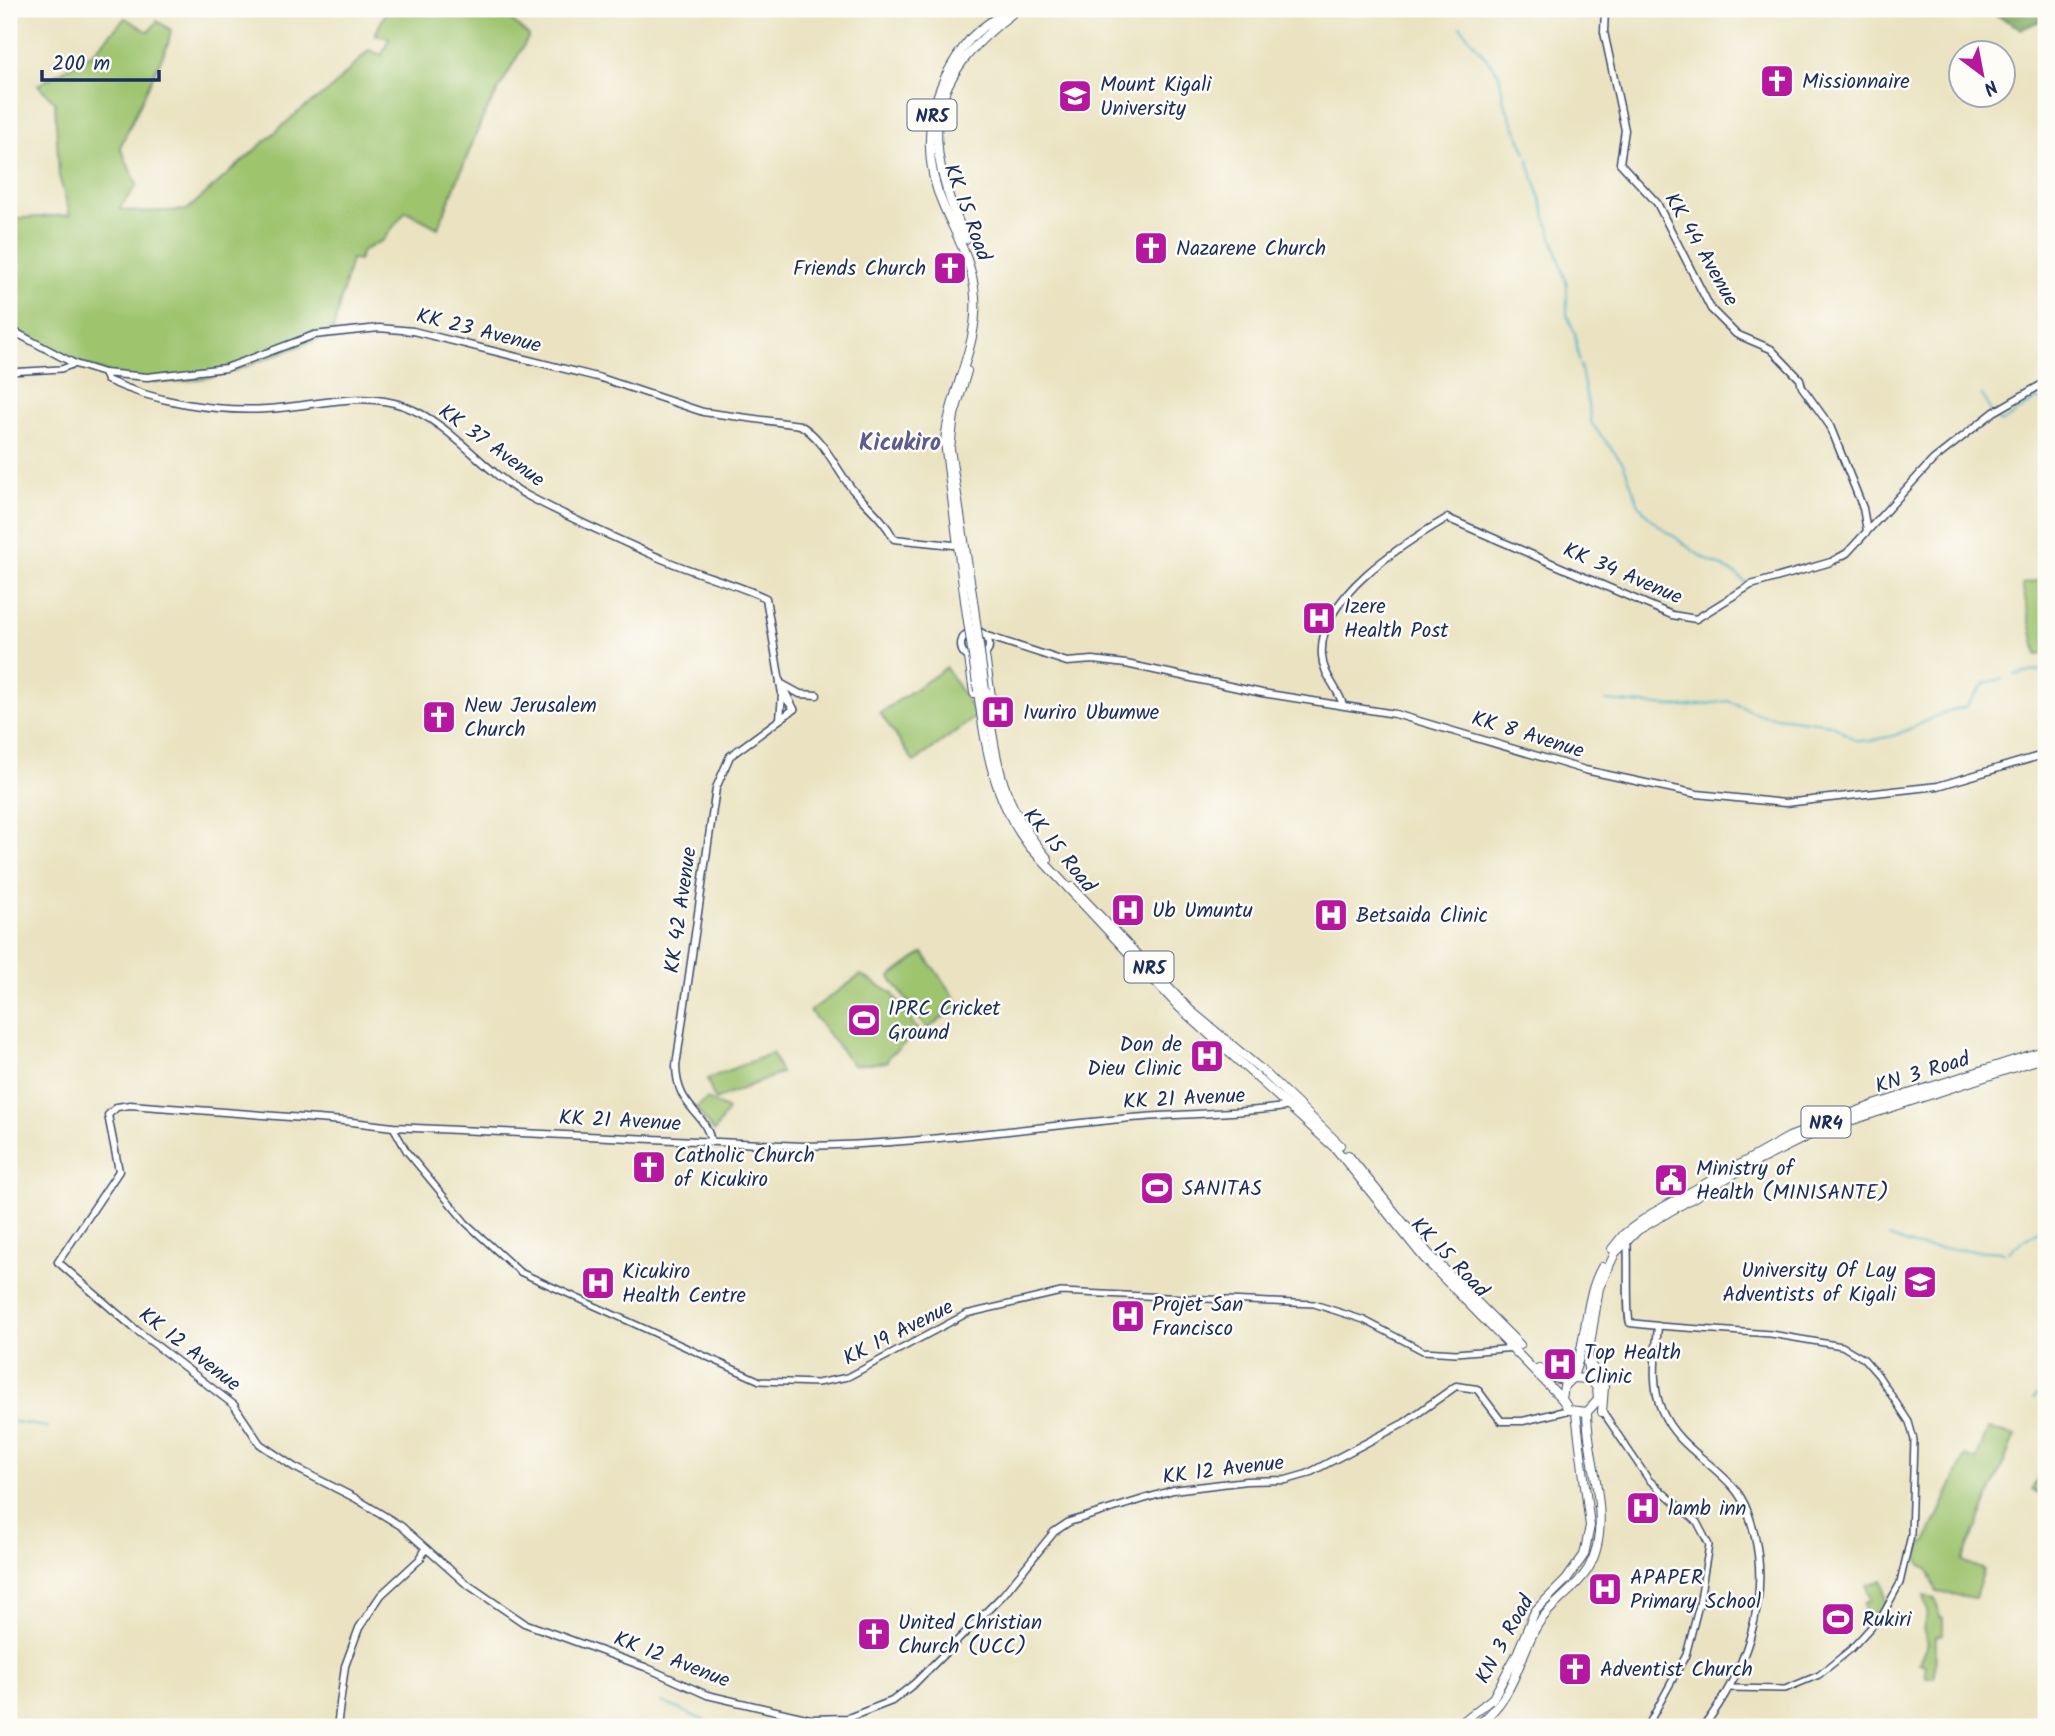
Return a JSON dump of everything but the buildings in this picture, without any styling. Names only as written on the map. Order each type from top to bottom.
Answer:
[{"type":"highway","name":"KK 15 Road","points":[[1009,9],[972,37],[951,65],[935,100],[930,154],[937,187],[963,244],[976,298],[974,335],[950,441],[988,753],[993,778],[1008,816],[1035,853],[1180,1009],[1290,1106],[1344,1158],[1424,1258],[1516,1348],[1562,1399]]},
{"type":"highway","name":"KK 15 Road","points":[[935,119],[963,59],[985,35],[1018,9]]},
{"type":"highway","points":[[958,524],[953,545],[966,635]]},
{"type":"highway","points":[[958,524],[968,544],[984,635]]},
{"type":"highway","points":[[987,654],[995,727],[994,744]]},
{"type":"highway","points":[[969,658],[982,740],[988,753]]},
{"type":"highway","name":"KK 15 Road","points":[[982,691],[1007,799],[1049,861],[1189,1010],[1300,1105],[1349,1156],[1428,1253],[1500,1324],[1538,1367],[1550,1377],[1570,1379]]},
{"type":"highway","name":"KN 3 Road","points":[[1586,1348],[1593,1286],[1616,1249],[1651,1214],[1789,1137],[2046,1050]]},
{"type":"highway","name":"KN 3 Road","points":[[1626,1237],[1784,1146],[1816,1132],[2046,1057]]},
{"type":"highway","points":[[1584,1440],[1573,1411],[1562,1399],[1586,1348]]},
{"type":"highway","points":[[1586,1348],[1590,1379],[1597,1388],[1594,1409]]},
{"type":"highway","points":[[1584,1440],[1604,1387],[1593,1371],[1586,1348]]},
{"type":"highway","points":[[1570,1379],[1590,1379]]},
{"type":"highway","points":[[1573,1411],[1594,1409]]},
{"type":"highway","name":"KN 3 Road","points":[[1456,1727],[1493,1698],[1511,1667],[1535,1611],[1566,1580],[1584,1555],[1590,1526],[1584,1440]]},
{"type":"highway","name":"KN 3 Road","points":[[1475,1727],[1504,1700],[1512,1688],[1536,1626],[1582,1579],[1596,1549],[1598,1512],[1584,1440]]},
{"type":"main road","name":"KK 44 Avenue","points":[[1605,9],[1604,32],[1625,130],[1620,163],[1657,203],[1711,309],[1736,334],[1771,349],[1800,379],[1802,387],[1829,426],[1863,508],[1867,531]]},
{"type":"main road","name":"KK 23 Avenue","points":[[9,329],[75,364],[104,373],[147,377],[226,368],[297,340],[352,330],[393,329],[450,339],[601,378],[703,412],[800,425],[811,431],[852,488],[886,524],[894,539],[953,545]]},
{"type":"main road","name":"KK 37 Avenue","points":[[104,373],[107,380],[119,386],[179,401],[230,409],[269,409],[336,401],[404,406],[431,420],[525,495],[662,559],[766,598],[780,683]]},
{"type":"main road","name":"KK 34 Avenue","points":[[1343,705],[1322,662],[1324,632],[1346,598],[1374,568],[1447,518],[1671,615],[1690,620],[1701,617],[1752,585],[1839,558],[1859,542],[1874,522],[1933,460],[1994,412],[2046,382]]},
{"type":"main road","name":"KK 44 Avenue","points":[[1863,508],[1874,522]]},
{"type":"main road","points":[[987,654],[991,644],[984,635],[966,635],[959,647],[969,658],[987,654],[1002,643]]},
{"type":"main road","name":"KK 8 Avenue","points":[[984,635],[1067,662],[1093,660],[1126,664],[1262,693],[1395,714],[1585,770],[1697,794],[1785,803],[1946,785],[2046,754]]},
{"type":"main road","points":[[780,683],[786,703],[794,709]]},
{"type":"main road","points":[[780,683],[800,694],[817,695]]},
{"type":"main road","points":[[780,683],[794,709]]},
{"type":"main road","points":[[780,719],[782,694]]},
{"type":"main road","name":"KK 42 Avenue","points":[[711,1141],[708,1130],[678,1091],[676,1066],[716,788],[730,757],[794,709]]},
{"type":"main road","name":"KK 21 Avenue","points":[[58,1262],[119,1171],[108,1115],[117,1107],[200,1109],[393,1128],[863,1145],[1132,1118],[1257,1111],[1300,1105]]},
{"type":"main road","points":[[1626,1237],[1629,1256],[1627,1320],[1633,1324],[1658,1326],[1655,1388],[1661,1410],[1675,1434],[1740,1495],[1753,1527],[1759,1555],[1759,1595],[1753,1626],[1730,1688],[1703,1727]]},
{"type":"main road","points":[[1616,1249],[1629,1256]]},
{"type":"main road","name":"KK 12 Avenue","points":[[58,1262],[135,1329],[234,1405],[260,1444],[294,1467],[355,1498],[401,1527],[425,1550],[524,1623],[645,1667],[707,1695],[810,1719],[848,1718],[892,1701],[915,1683],[1003,1595],[1054,1532],[1069,1522],[1173,1490],[1246,1480],[1286,1480],[1307,1474],[1404,1423],[1456,1386],[1477,1389],[1500,1421],[1522,1421],[1573,1411]]},
{"type":"main road","points":[[337,1727],[341,1684],[352,1643],[367,1613],[391,1585],[420,1559],[425,1550]]},
{"type":"street","points":[[9,372],[61,369],[75,364]]},
{"type":"street","name":"KK 19 Avenue","points":[[393,1128],[407,1152],[466,1223],[520,1272],[760,1381],[817,1383],[848,1377],[966,1314],[1061,1292],[1314,1304],[1377,1326],[1423,1351],[1516,1348]]},
{"type":"street","points":[[1658,1326],[1771,1334],[1825,1342],[1854,1352],[1872,1367],[1892,1394],[1909,1422],[1914,1440],[1911,1535],[1900,1583],[1883,1614],[1850,1650],[1819,1675],[1785,1689],[1730,1688]]},
{"type":"street","points":[[1494,1350],[1497,1330]]},
{"type":"street","points":[[1594,1409],[1609,1423],[1649,1480],[1697,1522],[1709,1545],[1699,1605],[1686,1655],[1647,1727]]},
{"type":"street","points":[[1594,1409],[1609,1423]]},
{"type":"green space","points":[[387,9],[437,9],[455,14],[501,12],[529,36],[483,117],[438,228],[406,211],[383,240],[362,251],[358,261],[351,259],[332,335],[242,368],[209,378],[177,382],[148,381],[93,368],[9,327],[9,219],[70,215],[59,176],[55,102],[38,85],[93,53],[125,18],[149,32],[157,21],[171,30],[168,44],[120,147],[137,185],[119,209],[140,212],[187,210],[297,113],[331,89],[369,50],[382,55],[389,38],[375,35]]},
{"type":"green space","points":[[1985,9],[2046,9],[2046,18],[2022,29]]},
{"type":"green space","points":[[2046,579],[2046,653],[2037,655],[2022,584]]},
{"type":"green space","points":[[946,668],[977,716],[914,762],[880,713]]},
{"type":"green space","points":[[923,953],[960,1005],[927,1029],[890,977]]},
{"type":"green space","name":"IPRC Cricket Ground","points":[[861,975],[892,993],[919,1032],[889,1056],[887,1062],[853,1065],[810,1011]]},
{"type":"green space","points":[[772,1053],[781,1073],[715,1100],[707,1079]]},
{"type":"green space","points":[[707,1099],[728,1110],[714,1132],[696,1108]]},
{"type":"green space","name":"SANITAS","points":[[1146,1179],[1171,1184],[1166,1199],[1144,1192]]},
{"type":"green space","points":[[1988,1429],[2015,1436],[1962,1561],[1984,1570],[1975,1598],[1937,1592],[1928,1569],[1922,1567],[1917,1555],[1921,1544],[1926,1542],[1965,1456],[1976,1460]]},
{"type":"green space","points":[[2046,1463],[2046,1499],[2032,1489]]},
{"type":"green space","points":[[1882,1580],[1886,1603],[1880,1612],[1865,1615],[1864,1603],[1870,1601],[1867,1585]]},
{"type":"green space","points":[[1924,1596],[1935,1598],[1940,1617],[1943,1618],[1943,1634],[1936,1636],[1935,1678],[1926,1678],[1925,1665],[1919,1663],[1928,1643],[1923,1629],[1928,1611]]},
{"type":"waterway","points":[[1460,26],[1499,74],[1504,102],[1526,153]]},
{"type":"waterway","points":[[1528,159],[1567,285],[1567,315],[1575,333],[1579,361]]},
{"type":"waterway","points":[[1580,365],[1592,424],[1623,463],[1639,505],[1652,520],[1702,557],[1736,574],[1746,583]]},
{"type":"waterway","points":[[1982,395],[1991,412]]},
{"type":"waterway","points":[[1995,417],[2001,423],[2037,399],[2046,404]]},
{"type":"waterway","points":[[2015,675],[2046,669]]},
{"type":"waterway","points":[[1606,701],[1684,707],[1728,701],[1761,715],[1831,724],[1855,740],[1870,741],[1896,735],[1945,712],[1965,707],[1985,683],[2002,679]]},
{"type":"waterway","points":[[2008,1251],[2046,1226]]},
{"type":"waterway","points":[[1889,1237],[1916,1247],[2004,1252]]},
{"type":"waterway","points":[[2033,1399],[2046,1388]]},
{"type":"waterway","points":[[9,1421],[47,1427]]},
{"type":"waterway","points":[[662,1702],[719,1727]]},
{"type":"place","name":"Missionnaire","points":[[1777,81]]},
{"type":"place","name":"Mount Kigali University","points":[[1075,96]]},
{"type":"place","name":"Nazarene Church","points":[[1151,248]]},
{"type":"place","name":"Friends Church","points":[[950,268]]},
{"type":"place","name":"Izere Health Post","points":[[1319,618]]},
{"type":"place","name":"Ivuriro Ubumwe","points":[[998,712]]},
{"type":"place","name":"New Jerusalem Church","points":[[439,717]]},
{"type":"place","name":"Ub Umuntu","points":[[1128,910]]},
{"type":"place","name":"Betsaida Clinic","points":[[1331,915]]},
{"type":"place","name":"IPRC Cricket Ground","points":[[864,1020]]},
{"type":"place","name":"Don de Dieu Clinic","points":[[1207,1056]]},
{"type":"place","name":"Catholic Church of Kicukiro","points":[[649,1167]]},
{"type":"place","name":"Ministry of Health (MINISANTE)","points":[[1671,1180]]},
{"type":"place","name":"SANITAS","points":[[1157,1188]]},
{"type":"place","name":"University Of Lay Adventists of Kigali","points":[[1920,1282]]},
{"type":"place","name":"Kicukiro Health Centre","points":[[598,1283]]},
{"type":"place","name":"Projet San Francisco","points":[[1128,1316]]},
{"type":"place","name":"Top Health Clinic","points":[[1560,1364]]},
{"type":"place","name":"lamb inn","points":[[1643,1508]]},
{"type":"place","name":"APAPER Primary School","points":[[1605,1589]]},
{"type":"place","name":"Rukiri","points":[[1838,1619]]},
{"type":"place","name":"United Christian Church (UCC)","points":[[874,1634]]},
{"type":"place","name":"Adventist Church","points":[[1575,1669]]},
{"type":"district","name":"Kicukiro","points":[[900,442]]}]
